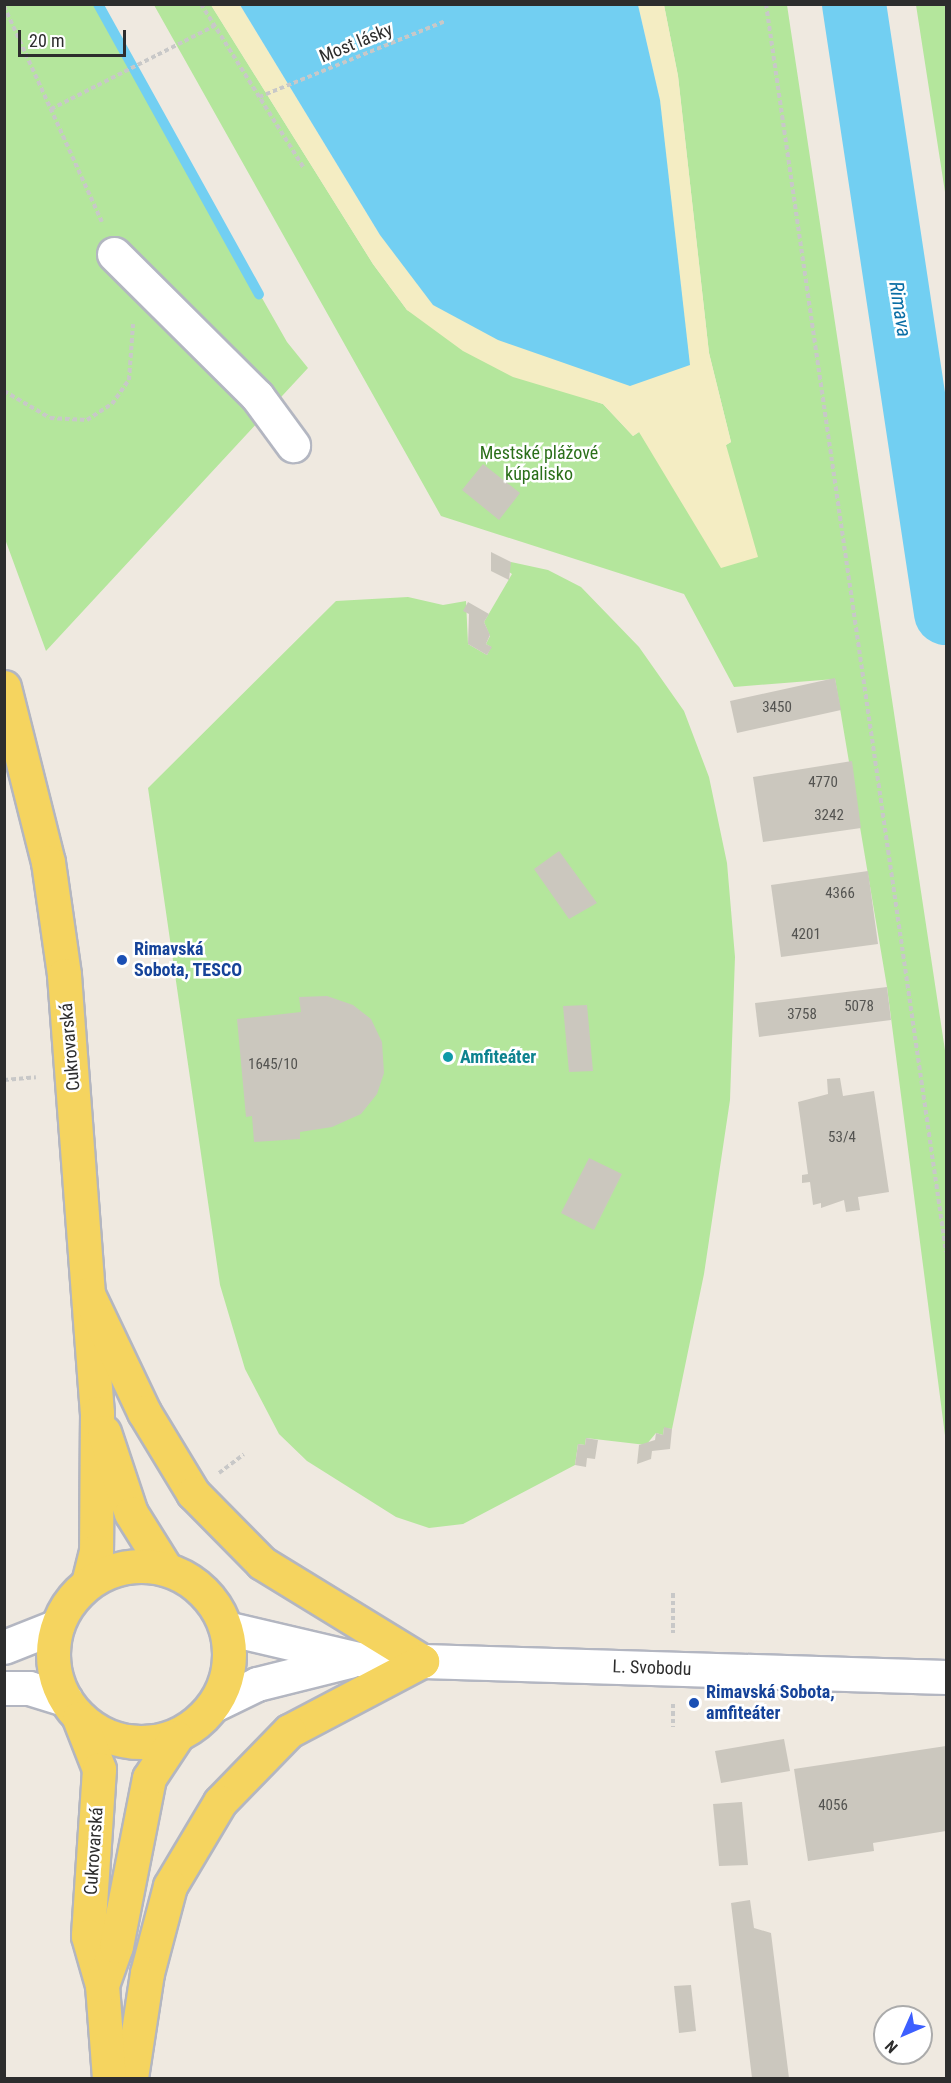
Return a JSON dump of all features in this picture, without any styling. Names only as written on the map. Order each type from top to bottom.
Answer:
[{"type":"main road","name":"Cukrovarská","points":[[4,687],[48,862],[64,975],[97,1413],[96,1551],[88,1583]]},
{"type":"main road","points":[[88,1294],[144,1412],[193,1493],[262,1563],[422,1661]]},
{"type":"main road","name":"Cukrovarská","points":[[97,1413],[132,1513],[166,1569]]},
{"type":"main road","name":"Cukrovarská","points":[[102,1985],[116,1946],[149,1778],[176,1737],[214,1705],[226,1681],[226,1628],[213,1602],[192,1582],[166,1569],[139,1565],[88,1583],[69,1602],[57,1626],[52,1651],[72,1709],[99,1769],[88,1936],[102,1985],[109,2079]]},
{"type":"main road","points":[[131,2079],[147,1973],[170,1886],[220,1803],[289,1731],[422,1661]]},
{"type":"main road","points":[[72,1709],[108,1737],[131,1742],[176,1737]]},
{"type":"street","points":[[114,254],[257,396],[293,444]]},
{"type":"street","points":[[4,1647],[57,1626]]},
{"type":"street","points":[[226,1628],[358,1659]]},
{"type":"street","points":[[214,1705],[257,1684],[358,1659]]},
{"type":"street","name":"L. Svobodu","points":[[358,1659],[946,1677]]},
{"type":"street","points":[[4,1688],[29,1688],[72,1709]]},
{"type":"path","points":[[201,4],[304,168]]},
{"type":"path","points":[[766,4],[946,1252]]},
{"type":"path","name":"Most lásky","points":[[259,97],[446,21]]},
{"type":"path","points":[[51,109],[214,26]]},
{"type":"path","points":[[4,1080],[49,1076]]},
{"type":"path","points":[[212,1478],[244,1454]]},
{"type":"green space","points":[[5,5],[95,5],[287,342],[308,368],[46,651],[5,539]]},
{"type":"green space","name":"Mestské plážové kúpalisko","points":[[154,5],[211,5],[373,264],[407,310],[559,389],[603,404],[633,436],[639,432],[726,445],[731,442],[709,353],[678,76],[664,5],[787,5],[946,1057],[946,1443],[887,987],[835,679],[734,687],[684,594],[441,516]]},
{"type":"green space","points":[[916,5],[946,5],[946,202],[945,192]]},
{"type":"green space","points":[[511,562],[548,570],[581,587],[639,647],[684,711],[709,777],[727,863],[735,957],[730,1100],[704,1274],[672,1429],[664,1428],[663,1435],[656,1433],[646,1445],[586,1438],[585,1445],[578,1444],[575,1465],[463,1524],[429,1528],[396,1517],[307,1461],[279,1434],[245,1369],[220,1285],[148,788],[336,601],[408,597],[443,605],[466,601],[468,644],[487,655],[491,647],[486,644],[490,636],[484,622],[512,574],[506,570]]},
{"type":"sand","points":[[211,5],[240,5],[380,235],[660,100],[638,5],[664,5],[678,76],[709,353],[731,442],[726,445],[758,557],[721,568],[639,432],[633,436],[603,404],[513,377],[463,351],[407,310],[373,264]]},
{"type":"water","points":[[240,5],[638,5],[660,100],[690,365],[630,386],[498,340],[433,305],[380,235]]},
{"type":"building","points":[[483,464],[520,493],[499,520],[462,490]]},
{"type":"building","points":[[491,552],[511,562],[509,580],[491,571]]},
{"type":"building","points":[[468,602],[489,614],[484,622],[490,635],[486,644],[492,647],[487,655],[468,644],[469,614],[463,611]]},
{"type":"building","points":[[835,678],[841,710],[737,733],[730,701]]},
{"type":"building","points":[[852,761],[861,828],[763,842],[753,777]]},
{"type":"building","points":[[559,851],[597,903],[569,919],[534,869]]},
{"type":"building","points":[[868,871],[878,944],[781,957],[771,885]]},
{"type":"building","points":[[887,987],[891,1020],[759,1037],[755,1003]]},
{"type":"building","points":[[327,996],[353,1005],[371,1019],[382,1042],[384,1073],[377,1094],[361,1114],[332,1127],[300,1132],[300,1139],[254,1142],[252,1116],[246,1117],[237,1019],[301,1012],[299,997]]},
{"type":"building","points":[[587,1005],[593,1071],[569,1072],[563,1006]]},
{"type":"building","points":[[840,1078],[843,1096],[874,1091],[889,1192],[858,1197],[860,1210],[846,1212],[844,1200],[821,1208],[821,1203],[813,1205],[810,1182],[802,1183],[802,1175],[808,1174],[798,1102],[828,1094],[827,1079]]},
{"type":"building","points":[[589,1158],[622,1174],[594,1230],[561,1213]]},
{"type":"building","points":[[664,1427],[672,1429],[670,1449],[652,1451],[651,1459],[637,1464],[639,1445],[655,1440],[656,1433],[663,1435]]},
{"type":"building","points":[[586,1438],[598,1440],[595,1459],[587,1458],[586,1467],[575,1465],[578,1444],[585,1445]]},
{"type":"building","points":[[784,1739],[790,1771],[721,1783],[715,1751]]},
{"type":"building","points":[[946,1746],[946,1831],[873,1843],[874,1851],[808,1861],[794,1769]]},
{"type":"building","points":[[742,1802],[748,1865],[719,1866],[713,1804]]},
{"type":"building","points":[[750,1900],[754,1928],[771,1933],[789,2078],[752,2078],[731,1903]]},
{"type":"building","points":[[691,1985],[696,2031],[679,2033],[674,1986]]},
{"type":"waterway","points":[[98,4],[259,294]]},
{"type":"waterway","name":"Rimava","points":[[854,4],[946,613]]},
{"type":"place","name":"Rimavská Sobota, TESCO","points":[[122,960]]},
{"type":"place","name":"Amfiteáter","points":[[448,1057]]},
{"type":"place","name":"Rimavská Sobota, amfiteáter","points":[[694,1703]]}]
